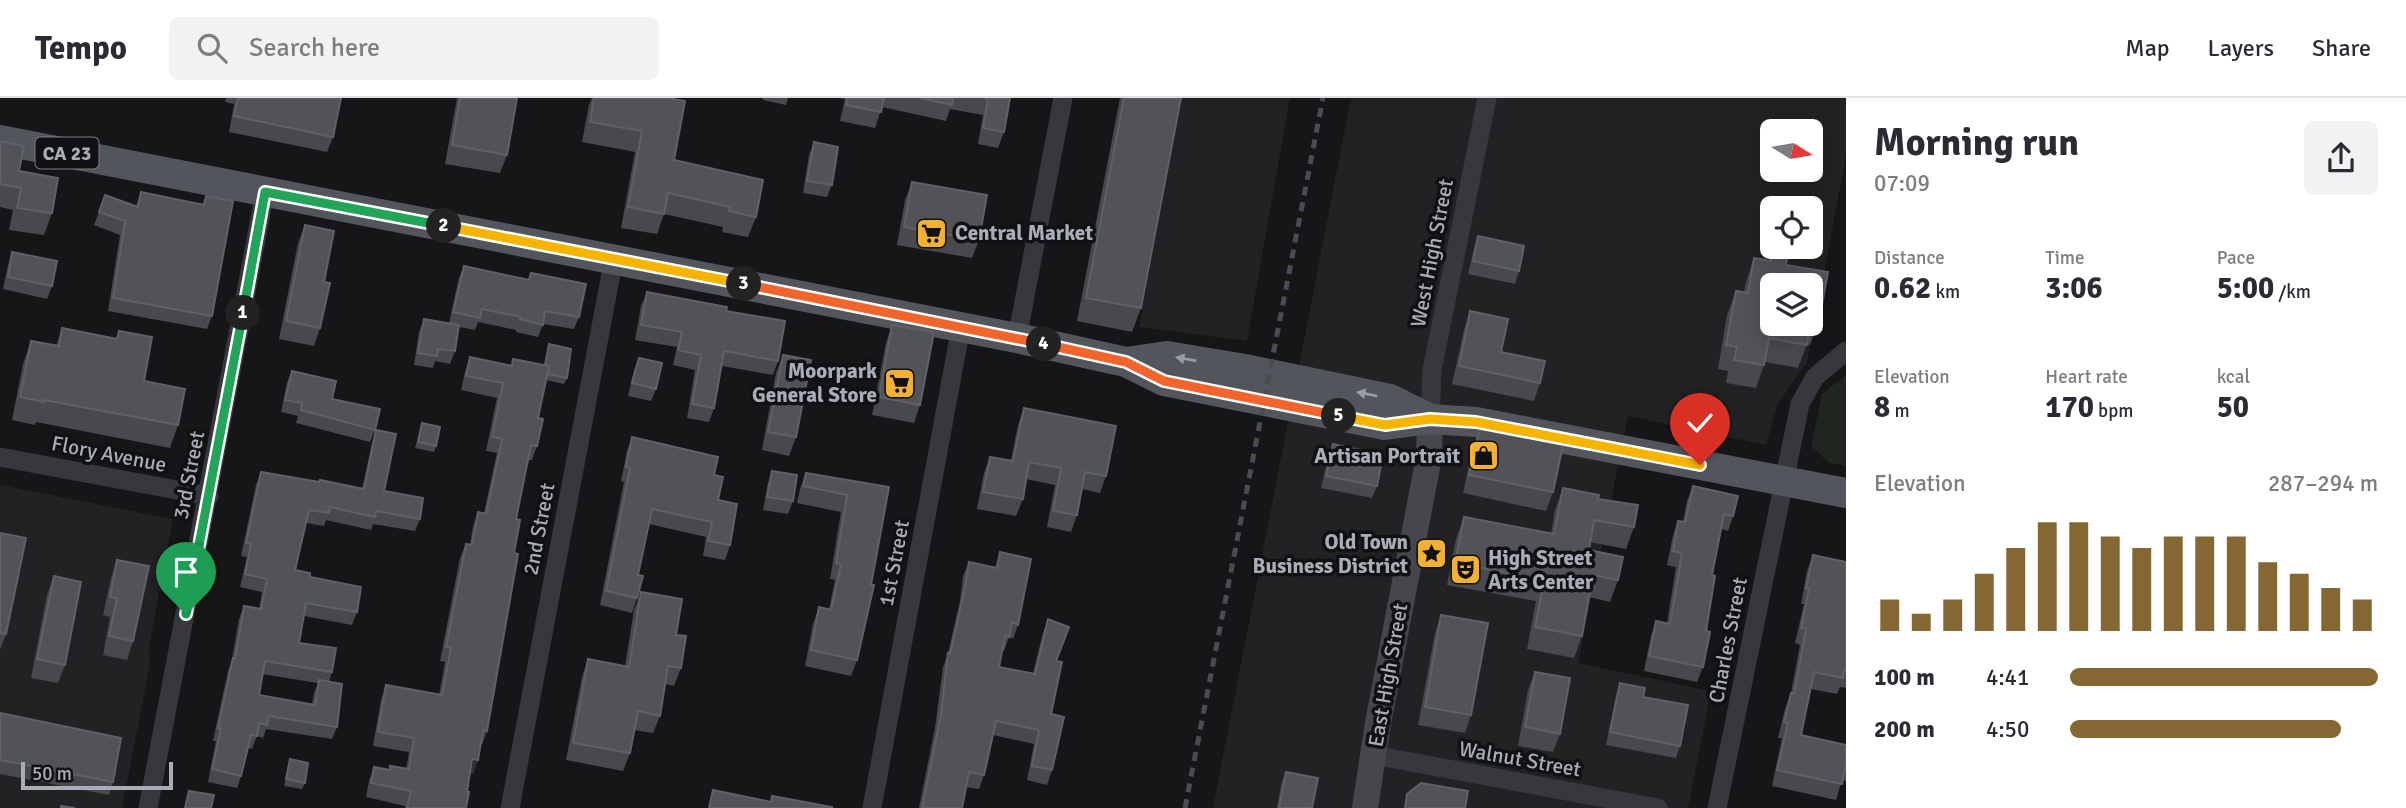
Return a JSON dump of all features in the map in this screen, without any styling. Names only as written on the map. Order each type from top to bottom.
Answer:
[{"type":"main road","name":"CA 23","points":[[0,139],[614,258],[1126,362],[1167,356],[1245,369],[1390,399],[1430,419],[1476,422],[1846,493]]},
{"type":"street","points":[[1017,338],[1063,98]]},
{"type":"street","name":"West High Street","points":[[1430,419],[1432,370],[1487,98]]},
{"type":"street","name":"3rd Street","points":[[148,808],[265,192]]},
{"type":"street","name":"2nd Street","points":[[510,808],[614,258]]},
{"type":"street","name":"1st Street","points":[[872,808],[961,327]]},
{"type":"street","name":"Charles Street","points":[[1717,808],[1800,404],[1815,377],[1846,351]]},
{"type":"street","name":"East High Street","points":[[1365,808],[1429,457],[1430,419]]},
{"type":"street","name":"Flory Avenue","points":[[0,457],[209,496]]},
{"type":"street","name":"Walnut Street","points":[[1373,755],[1658,808]]},
{"type":"shaded area","points":[[1182,98],[1290,98],[1247,341],[1139,327]]},
{"type":"shaded area","name":"Old Town Business District","points":[[1351,98],[1846,98],[1846,156],[1823,278],[1823,273],[1760,273],[1760,336],[1812,336],[1807,363],[1778,403],[1766,445],[1628,416],[1578,663],[1711,691],[1688,808],[1213,808]]},
{"type":"shaded area","points":[[1846,375],[1846,466],[1829,463],[1811,446],[1822,394]]},
{"type":"shaded area","points":[[0,485],[173,519],[149,647],[150,664],[122,808],[0,808]]},
{"type":"building","points":[[238,98],[341,98],[333,137],[234,116]]},
{"type":"building","points":[[460,98],[517,98],[507,155],[452,145]]},
{"type":"building","points":[[594,98],[668,98],[685,101],[674,160],[763,180],[756,217],[729,211],[730,207],[668,193],[664,214],[628,207],[642,131],[590,122]]},
{"type":"building","points":[[847,98],[884,98],[881,112],[846,105]]},
{"type":"building","points":[[921,98],[953,98],[952,105]]},
{"type":"building","points":[[984,98],[1010,98],[1004,132],[983,128],[988,99]]},
{"type":"building","points":[[1124,98],[1181,98],[1141,308],[1086,298]]},
{"type":"building","points":[[0,141],[24,146],[19,171],[58,178],[52,213],[17,208],[21,188],[0,184]]},
{"type":"building","points":[[814,142],[838,147],[832,185],[807,181]]},
{"type":"building","points":[[912,182],[987,195],[979,240],[904,227]]},
{"type":"building","points":[[141,192],[204,205],[206,196],[233,201],[212,316],[113,298],[125,221],[99,212],[105,195],[138,207]]},
{"type":"building","points":[[305,225],[334,231],[324,282],[330,283],[320,328],[286,321]]},
{"type":"building","points":[[1478,236],[1524,246],[1519,271],[1473,261]]},
{"type":"building","points":[[12,252],[57,261],[52,286],[8,277]]},
{"type":"building","points":[[1754,258],[1771,261],[1787,259],[1786,265],[1828,272],[1823,299],[1823,273],[1760,273],[1760,336],[1808,336],[1807,345],[1769,338],[1764,365],[1734,360],[1737,347],[1726,345],[1736,291],[1748,293]]},
{"type":"building","points":[[464,266],[529,280],[531,273],[586,284],[579,317],[545,311],[543,325],[520,319],[521,317],[482,309],[480,318],[453,312]]},
{"type":"building","points":[[647,292],[727,307],[726,311],[785,321],[778,361],[724,351],[714,408],[692,404],[701,355],[678,350],[682,332],[641,325]]},
{"type":"building","points":[[1470,311],[1508,319],[1501,352],[1545,361],[1540,383],[1459,366]]},
{"type":"building","points":[[424,319],[459,325],[455,351],[438,349],[437,356],[418,353]]},
{"type":"building","name":"Moorpark General Store","points":[[892,325],[934,332],[920,405],[879,397]]},
{"type":"building","points":[[62,328],[117,339],[119,331],[152,337],[144,381],[185,389],[178,425],[20,397],[31,341],[59,346]]},
{"type":"building","points":[[549,344],[571,349],[567,378],[548,374],[549,366],[545,365]]},
{"type":"building","points":[[783,355],[811,360],[796,437],[768,432]]},
{"type":"building","points":[[470,357],[512,366],[513,359],[549,366],[538,418],[543,419],[537,446],[531,445],[516,519],[520,520],[514,553],[518,554],[487,731],[483,730],[478,760],[472,759],[466,808],[407,808],[411,791],[371,783],[374,767],[409,769],[414,738],[378,732],[386,685],[442,695],[451,648],[446,647],[466,544],[472,545],[478,512],[486,514],[502,439],[492,437],[503,383],[466,376]]},
{"type":"building","points":[[639,358],[662,363],[656,389],[632,383]]},
{"type":"building","points":[[292,371],[336,381],[332,399],[380,409],[375,430],[301,410],[302,403],[285,400]]},
{"type":"building","points":[[1024,408],[1116,426],[1106,476],[1085,472],[1077,515],[1053,511],[1061,468],[1029,462],[1023,499],[983,492],[990,457],[1013,461]]},
{"type":"building","points":[[422,423],[440,427],[436,446],[418,442]]},
{"type":"building","points":[[1480,428],[1563,445],[1553,492],[1469,475]]},
{"type":"building","points":[[376,430],[396,434],[384,491],[423,498],[420,519],[376,511],[375,517],[330,507],[329,513],[309,510],[295,570],[310,573],[310,577],[361,587],[357,612],[306,603],[299,643],[336,648],[332,672],[265,661],[259,695],[315,705],[319,680],[342,684],[337,727],[269,716],[267,725],[259,723],[257,736],[251,735],[241,776],[212,769],[244,606],[261,609],[267,579],[245,574],[251,544],[246,543],[261,472],[364,489]]},
{"type":"building","points":[[632,437],[718,457],[714,475],[723,477],[718,500],[737,504],[730,545],[708,541],[712,522],[652,509],[638,575],[643,576],[637,598],[606,591],[630,468],[626,467]]},
{"type":"building","points":[[1333,444],[1383,455],[1377,486],[1326,476]]},
{"type":"building","points":[[772,471],[797,475],[793,501],[767,497]]},
{"type":"building","points":[[806,473],[889,487],[871,585],[874,585],[857,660],[811,650],[819,607],[831,610],[841,564],[836,563],[847,495],[803,486]]},
{"type":"building","points":[[1693,486],[1738,496],[1733,516],[1724,514],[1712,575],[1715,576],[1706,631],[1710,632],[1703,667],[1649,656],[1656,621],[1670,624],[1682,553],[1673,551],[1678,521],[1685,522]]},
{"type":"building","points":[[1563,488],[1599,495],[1598,499],[1638,505],[1634,527],[1594,520],[1589,550],[1623,557],[1618,580],[1593,575],[1582,636],[1535,627],[1544,580],[1455,563],[1464,517],[1554,534]]},
{"type":"building","points":[[0,533],[26,538],[6,634],[0,633]]},
{"type":"building","points":[[1000,552],[1031,559],[1018,625],[1012,622],[1009,637],[1005,636],[999,667],[1035,674],[1048,619],[1069,627],[1056,661],[1062,662],[1051,714],[1064,717],[1052,770],[1032,766],[1039,730],[996,721],[984,775],[969,772],[962,808],[922,808],[941,714],[948,653],[950,654],[969,562],[997,568]]},
{"type":"building","points":[[1813,555],[1846,562],[1846,671],[1843,678],[1814,672],[1801,735],[1846,745],[1842,784],[1777,770],[1788,723],[1784,722],[1791,693],[1794,694],[1806,629],[1801,628]]},
{"type":"building","points":[[117,560],[149,566],[133,641],[109,636],[117,598],[110,597]]},
{"type":"building","points":[[54,576],[81,582],[65,665],[37,659]]},
{"type":"building","points":[[641,592],[682,599],[676,635],[686,636],[681,668],[668,666],[660,716],[638,711],[630,753],[573,743],[588,659],[629,667]]},
{"type":"building","points":[[1441,615],[1488,623],[1471,715],[1425,707]]},
{"type":"building","points":[[1535,672],[1570,678],[1560,734],[1525,727]]},
{"type":"building","points":[[1620,683],[1645,688],[1643,697],[1688,705],[1680,746],[1610,732]]},
{"type":"building","points":[[0,713],[121,738],[113,782],[0,760]]},
{"type":"building","points":[[290,759],[308,763],[305,783],[286,779]]},
{"type":"building","points":[[1286,772],[1318,778],[1312,808],[1279,808]]},
{"type":"building","points":[[1421,783],[1468,791],[1465,808],[1405,808],[1407,794]]},
{"type":"building","points":[[713,790],[771,802],[772,796],[832,808],[709,808]]},
{"type":"building","points":[[189,791],[214,795],[211,808],[185,808]]},
{"type":"railway","points":[[1185,808],[1323,98]]},
{"type":"place","name":"Central Market","points":[[932,233]]},
{"type":"place","name":"Moorpark General Store","points":[[900,383]]},
{"type":"place","name":"Artisan Portrait","points":[[1483,456]]},
{"type":"place","name":"Old Town Business District","points":[[1431,554]]},
{"type":"place","name":"High Street Arts Center","points":[[1465,570]]},
{"type":"route","points":[[186,614],[265,192],[1017,338],[1126,362],[1164,381],[1264,402],[1385,425],[1430,419],[1476,422],[1700,465]]}]
